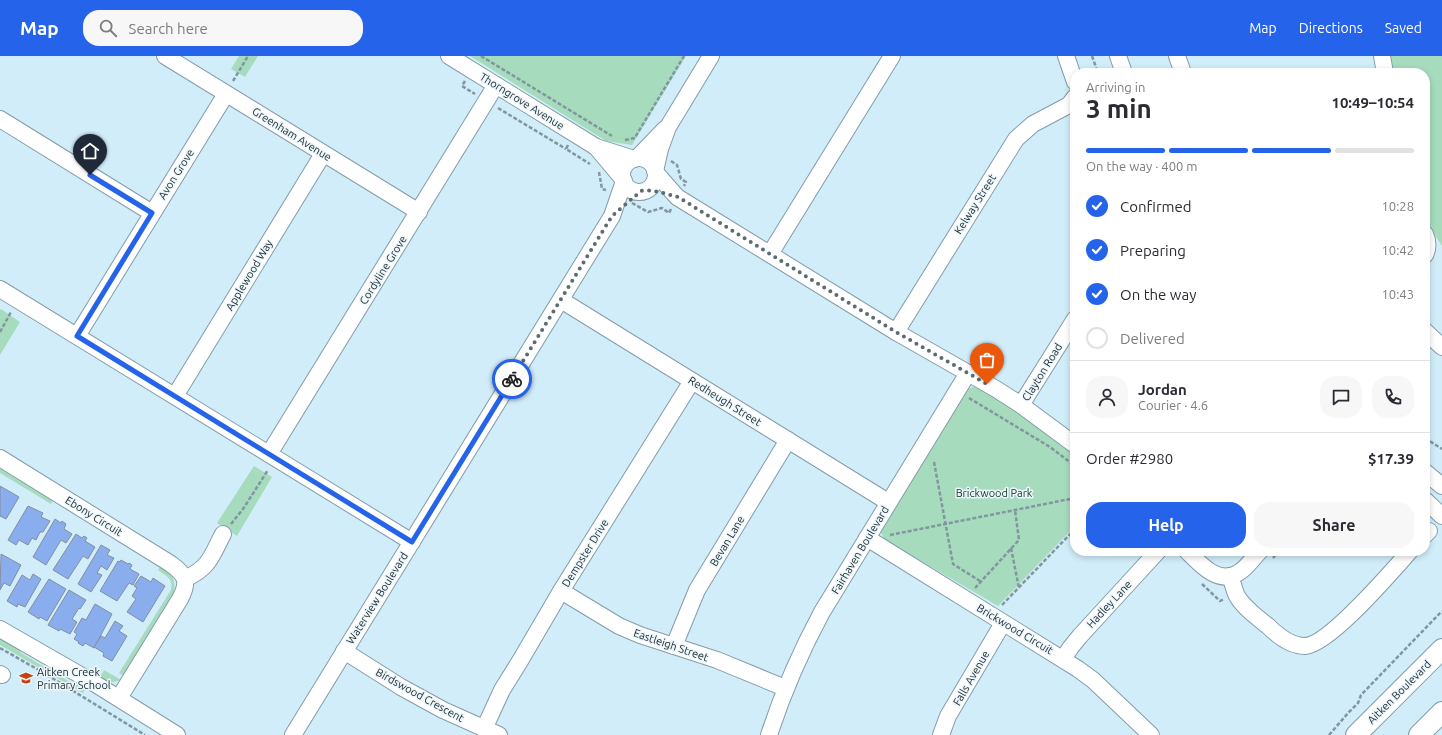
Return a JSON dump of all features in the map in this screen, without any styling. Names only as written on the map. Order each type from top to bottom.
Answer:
[{"type":"main road","name":"Aitken Boulevard","points":[[1356,735],[1442,649]]},
{"type":"main road","points":[[1419,735],[1442,712]]},
{"type":"street","name":"Greenham Avenue","points":[[165,56],[229,88],[323,154],[419,212]]},
{"type":"street","name":"Thorngrove Avenue","points":[[449,56],[596,147],[636,159]]},
{"type":"street","points":[[642,191],[648,189],[654,182],[660,150],[668,127],[711,56]]},
{"type":"street","points":[[770,254],[892,56]]},
{"type":"street","points":[[1066,56],[1070,68]]},
{"type":"street","points":[[1118,56],[1122,68]]},
{"type":"street","points":[[1177,56],[1182,68]]},
{"type":"street","points":[[1382,56],[1384,68]]},
{"type":"street","name":"Cordyline Grove","points":[[269,454],[496,85]]},
{"type":"street","name":"Avon Grove","points":[[77,336],[229,88]]},
{"type":"street","name":"Kelway Street","points":[[896,332],[1016,139],[1033,124],[1070,104]]},
{"type":"street","points":[[0,119],[152,213]]},
{"type":"street","points":[[668,127],[636,159],[626,164],[622,174],[623,180],[631,189],[659,192],[678,197]]},
{"type":"street","name":"Thorngrove Avenue","points":[[596,147],[623,180]]},
{"type":"street","name":"Applewood Way","points":[[175,396],[323,154]]},
{"type":"street","points":[[636,159],[646,160],[654,166],[655,172],[678,197],[896,332],[1021,405],[1070,441]]},
{"type":"street","name":"Waterview Boulevard","points":[[293,735],[612,216],[623,180]]},
{"type":"street","name":"Waterview Boulevard","points":[[612,216],[642,191]]},
{"type":"street","points":[[0,288],[412,542]]},
{"type":"street","name":"Redheugh Street","points":[[561,300],[888,502]]},
{"type":"street","name":"Clayton Road","points":[[1021,405],[1070,327]]},
{"type":"street","points":[[1430,336],[1442,347]]},
{"type":"street","name":"Fairhaven Boulevard","points":[[769,735],[786,688],[806,642],[822,612],[968,373]]},
{"type":"street","name":"Dempster Drive","points":[[484,729],[502,690],[561,591],[692,381]]},
{"type":"street","name":"Bevan Lane","points":[[674,646],[698,590],[788,440]]},
{"type":"street","name":"Ebony Circuit","points":[[0,458],[171,564],[180,570],[185,578]]},
{"type":"street","points":[[1430,476],[1442,486]]},
{"type":"street","points":[[1430,505],[1442,516]]},
{"type":"street","points":[[119,698],[180,599],[185,588],[185,578],[197,573],[207,565],[223,534]]},
{"type":"street","name":"Brickwood Circuit","points":[[867,538],[1063,659],[1093,680],[1151,735]]},
{"type":"street","name":"Hadley Lane","points":[[1063,659],[1080,636],[1153,556]]},
{"type":"street","points":[[1193,556],[1211,573],[1227,577],[1237,574],[1255,556]]},
{"type":"street","points":[[1227,577],[1237,596],[1276,634],[1289,642],[1304,646],[1313,644],[1338,628],[1405,556]]},
{"type":"street","name":"Eastleigh Street","points":[[561,591],[619,626],[640,635],[717,660],[786,688]]},
{"type":"street","name":"Falls Avenue","points":[[941,735],[948,716],[1003,623]]},
{"type":"street","points":[[0,629],[46,654],[177,735]]},
{"type":"street","points":[[1425,667],[1442,638]]},
{"type":"street","name":"Birdswood Crescent","points":[[344,651],[401,687],[443,710],[499,735]]},
{"type":"path","points":[[229,88],[248,56]]},
{"type":"path","points":[[481,56],[618,140]]},
{"type":"path","points":[[623,140],[634,138],[684,56]]},
{"type":"path","points":[[1092,56],[1096,68]]},
{"type":"path","points":[[0,332],[11,312],[15,314],[22,302]]},
{"type":"path","points":[[958,391],[1050,448],[1070,462]]},
{"type":"path","points":[[1430,441],[1442,449]]},
{"type":"path","points":[[934,462],[953,564],[980,581]]},
{"type":"path","points":[[223,534],[243,509],[268,470]]},
{"type":"path","points":[[889,535],[1070,499]]},
{"type":"path","points":[[975,588],[1019,540],[1015,510]]},
{"type":"path","points":[[1002,605],[1070,534]]},
{"type":"path","points":[[1011,548],[1019,588]]},
{"type":"path","points":[[1329,735],[1358,703],[1361,695],[1442,611]]},
{"type":"path","points":[[0,648],[51,677],[145,735]]},
{"type":"green space","points":[[239,56],[258,56],[245,77],[231,69]]},
{"type":"green space","points":[[470,56],[686,56],[632,145],[606,141]]},
{"type":"green space","points":[[1391,56],[1442,56],[1442,246],[1430,228],[1430,68],[1393,68]]},
{"type":"green space","points":[[1,309],[20,322],[0,355],[0,310]]},
{"type":"green space","name":"Brickwood Park","points":[[977,386],[1052,434],[1070,450],[1070,531],[998,606],[885,540],[878,527],[963,390]]},
{"type":"green space","points":[[254,466],[272,477],[237,536],[217,523]]},
{"type":"green space","points":[[0,468],[53,500],[51,504],[0,473]]},
{"type":"green space","points":[[160,567],[171,574],[174,581],[174,594],[125,677],[119,673],[171,590],[172,586],[170,580],[158,570]]},
{"type":"green space","points":[[2,638],[17,646],[21,653],[75,685],[85,685],[86,688],[83,693],[0,645],[0,639]]},
{"type":"green space","points":[[104,670],[121,680],[110,682],[100,678]]},
{"type":"building","points":[[0,486],[19,497],[6,519],[0,516]]},
{"type":"building","points":[[28,506],[43,513],[41,517],[50,521],[43,532],[40,532],[36,540],[32,538],[28,545],[19,540],[16,545],[8,540]]},
{"type":"building","points":[[55,519],[66,524],[64,529],[72,534],[66,543],[61,540],[46,565],[33,557]]},
{"type":"building","points":[[76,534],[82,538],[84,536],[87,538],[85,541],[95,547],[88,559],[83,556],[68,579],[53,570]]},
{"type":"building","points":[[101,545],[110,550],[107,555],[114,558],[107,570],[101,566],[97,573],[102,575],[91,592],[78,584]]},
{"type":"building","points":[[1,554],[21,565],[10,586],[4,583],[0,590]]},
{"type":"building","points":[[121,560],[132,565],[130,569],[139,574],[133,585],[129,583],[117,601],[100,591],[118,561],[120,562]]},
{"type":"building","points":[[33,574],[41,579],[25,607],[18,604],[17,607],[7,601],[22,575],[30,580]]},
{"type":"building","points":[[141,576],[151,582],[153,578],[165,586],[143,622],[127,612],[136,599],[132,596],[137,588],[134,586]]},
{"type":"building","points":[[49,579],[66,589],[47,621],[40,617],[39,619],[28,612]]},
{"type":"building","points":[[69,590],[86,600],[72,619],[77,622],[70,634],[60,629],[59,631],[48,625]]},
{"type":"building","points":[[95,604],[112,614],[94,648],[85,643],[83,646],[78,643],[79,642],[74,639],[77,634],[74,632],[82,618],[86,620]]},
{"type":"building","points":[[115,621],[123,626],[119,631],[127,636],[112,661],[103,656],[104,653],[94,647],[101,636],[105,638]]},
{"type":"way so far","points":[[512,379],[612,216],[641,191],[644,191],[659,192],[678,197],[896,332],[987,384]]},
{"type":"place","name":"Aitken Creek Primary School","points":[[26,678]]},
{"type":"route","points":[[90,175],[152,213],[77,336],[412,542],[512,379]]}]
